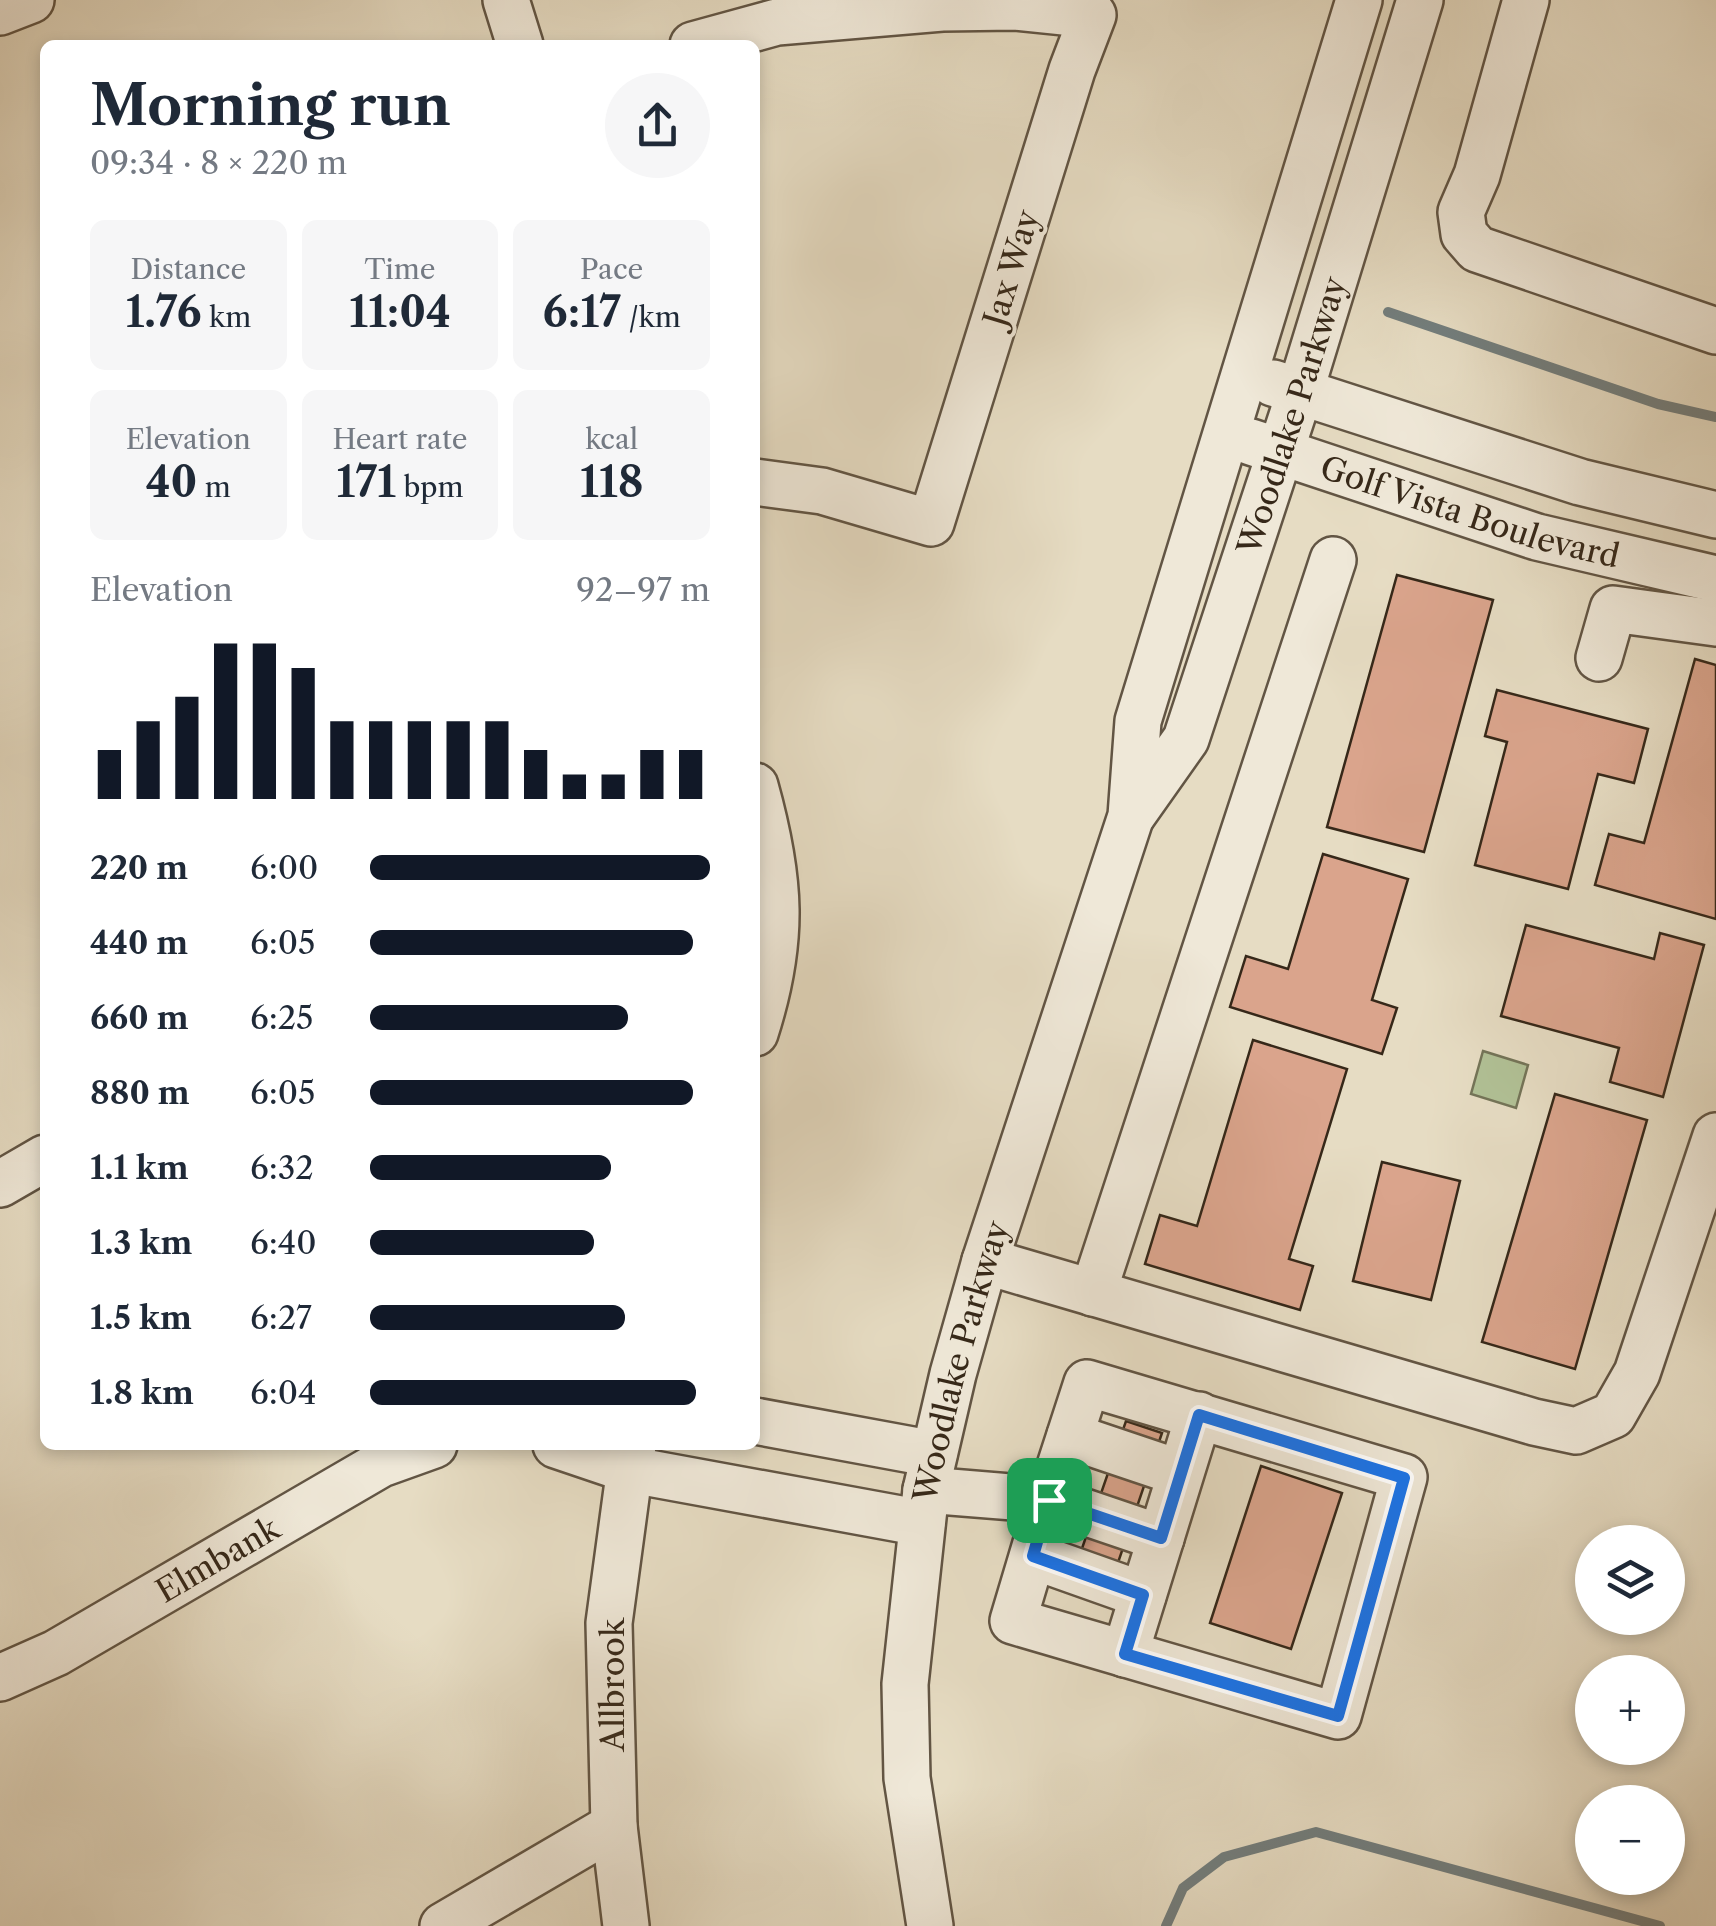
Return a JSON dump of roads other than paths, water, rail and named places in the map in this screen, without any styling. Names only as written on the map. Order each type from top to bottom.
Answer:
[{"type":"street","points":[[0,12],[31,0]]},
{"type":"street","points":[[506,0],[518,40]]},
{"type":"street","name":"Woodlake Parkway","points":[[930,1926],[907,1778],[905,1684],[927,1489],[953,1374],[985,1261],[1132,816],[1138,721],[1359,0]]},
{"type":"street","name":"Woodlake Parkway","points":[[1132,816],[1186,739],[1300,392],[1420,0]]},
{"type":"street","points":[[1526,0],[1477,175],[1461,212],[1464,234],[1477,248],[1716,331]]},
{"type":"street","name":"Jax Way","points":[[710,40],[777,22],[908,10],[1016,7],[1094,14],[1072,70],[931,523],[822,491],[760,483]]},
{"type":"street","name":"Golf Vista Boulevard","points":[[1244,374],[1580,482],[1716,515]]},
{"type":"street","name":"Golf Vista Boulevard","points":[[1225,434],[1537,537],[1716,579]]},
{"type":"street","points":[[1093,1293],[1332,560]]},
{"type":"street","points":[[1599,658],[1613,609],[1716,623]]},
{"type":"street","points":[[760,804],[778,896],[776,944],[760,1018]]},
{"type":"street","points":[[985,1261],[1534,1422],[1576,1430],[1613,1415],[1637,1372],[1716,1136]]},
{"type":"street","points":[[0,1184],[40,1161]]},
{"type":"street","points":[[1087,1383],[1199,1415],[1404,1478],[1338,1716],[1014,1620],[1087,1383]]},
{"type":"street","points":[[1125,1654],[1199,1415]]},
{"type":"street","points":[[760,1423],[927,1489]]},
{"type":"street","points":[[1070,1436],[1180,1473]]},
{"type":"street","name":"Elmbank","points":[[0,1678],[56,1653],[382,1464],[420,1450]]},
{"type":"street","points":[[587,1450],[1049,1500],[1161,1538]]},
{"type":"street","name":"Allbrook","points":[[626,1926],[614,1826],[609,1624],[630,1457]]},
{"type":"street","points":[[1033,1556],[1143,1595]]},
{"type":"street","points":[[443,1926],[614,1826]]},
{"type":"waterway","points":[[1388,312],[1658,404],[1716,417]]},
{"type":"waterway","points":[[1166,1926],[1183,1888],[1224,1857],[1316,1832],[1660,1926]]}]
